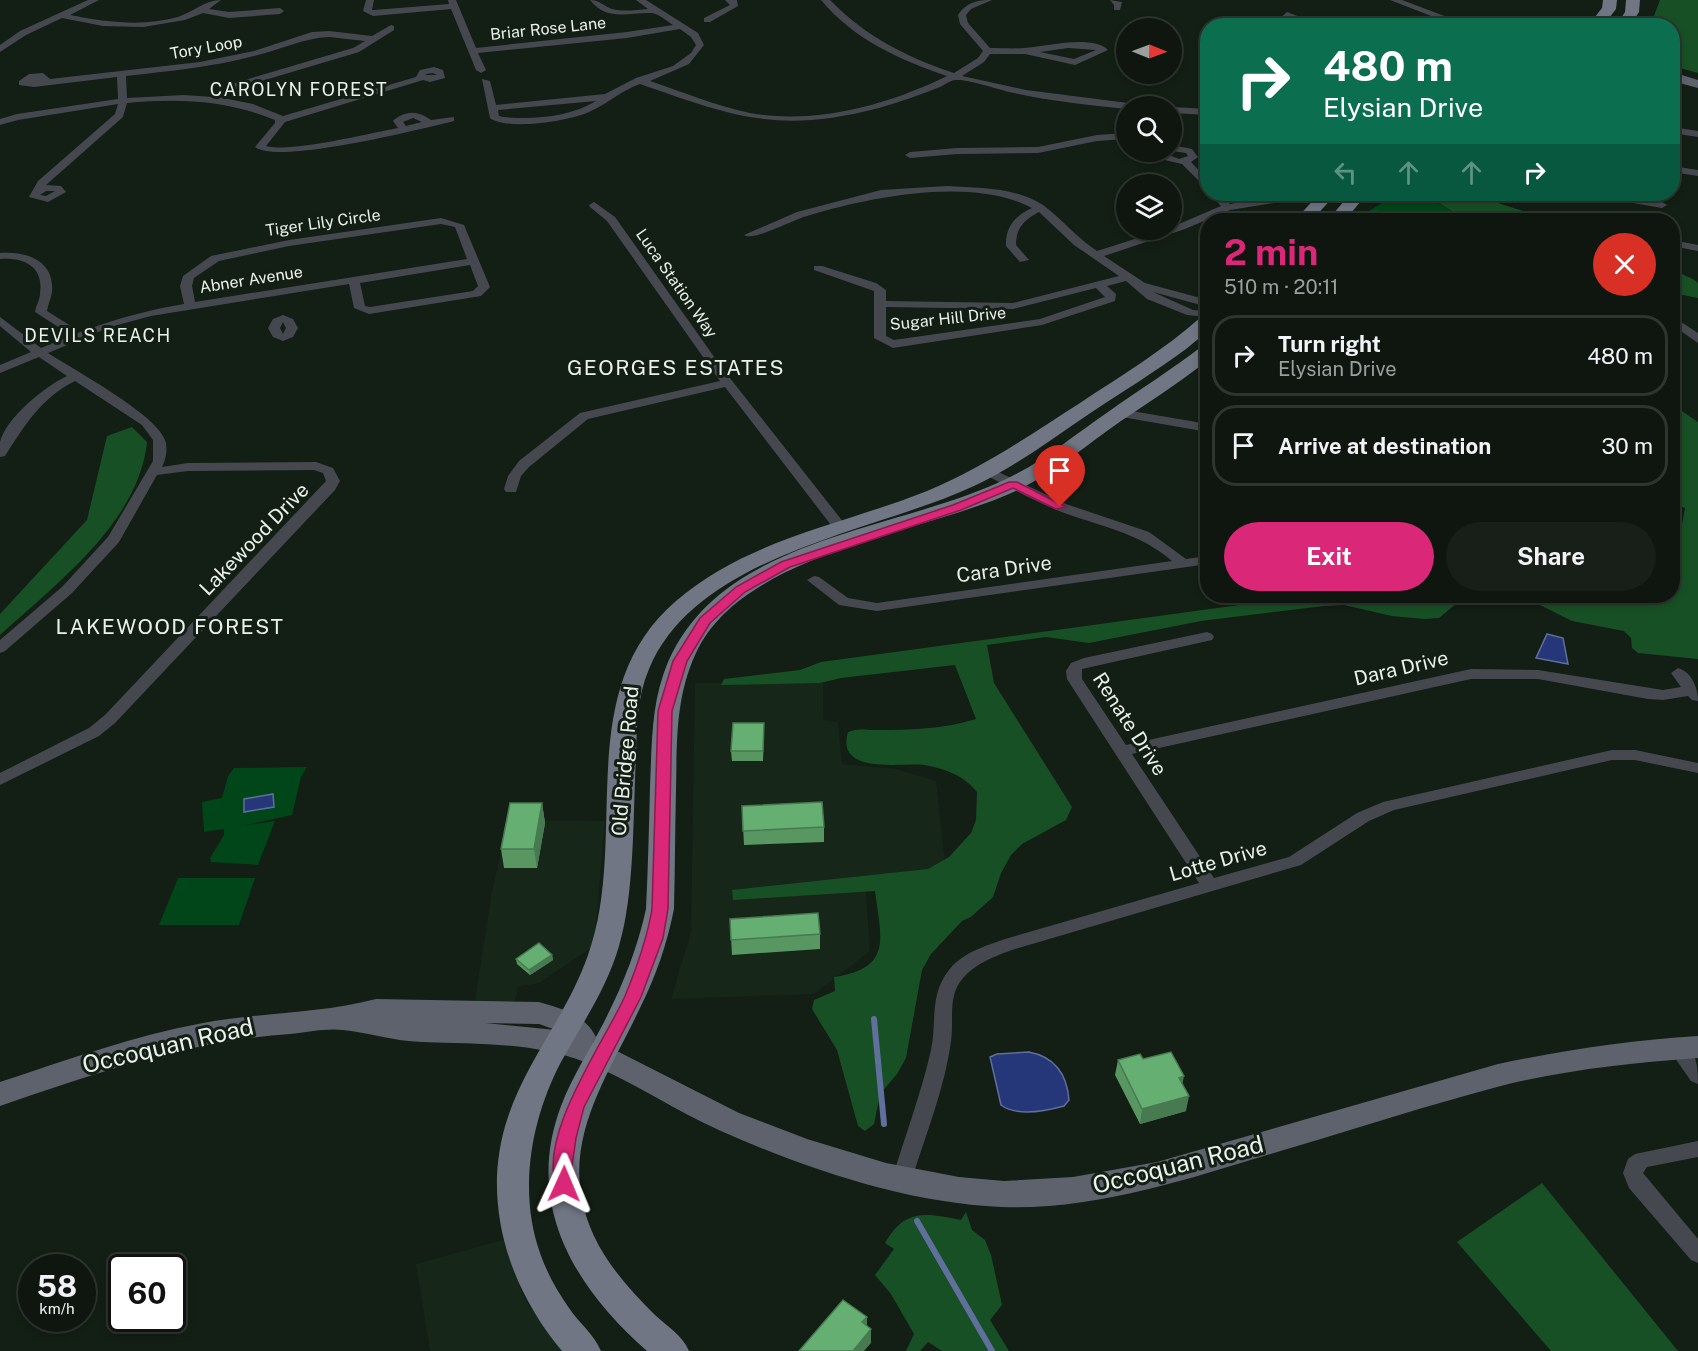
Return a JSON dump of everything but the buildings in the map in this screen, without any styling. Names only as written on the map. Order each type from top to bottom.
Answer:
[{"type":"main road","points":[[1602,18],[1609,9],[1610,0]]},
{"type":"main road","points":[[1628,18],[1632,12],[1633,0]]},
{"type":"main road","points":[[1310,213],[1321,201]]},
{"type":"main road","points":[[1341,213],[1353,201]]},
{"type":"main road","name":"Old Bridge Road","points":[[584,1351],[558,1323],[527,1268],[517,1236],[513,1204],[519,1138],[531,1096],[595,974],[608,934],[615,896],[628,693],[647,644],[666,621],[684,605],[742,565],[791,542],[949,489],[988,471],[1172,351],[1200,328]]},
{"type":"main road","name":"Old Bridge Road","points":[[672,1351],[636,1320],[609,1291],[574,1233],[566,1202],[563,1166],[567,1138],[576,1106],[632,997],[655,938],[660,909],[664,726],[671,686],[692,638],[704,621],[740,589],[785,565],[957,508],[1013,484],[1036,471],[1200,357]]},
{"type":"main road","points":[[625,726],[664,726]]},
{"type":"street","points":[[0,49],[22,33],[64,16],[95,0]]},
{"type":"street","points":[[64,16],[102,24],[134,25],[175,20],[203,10],[217,0]]},
{"type":"street","points":[[370,0],[367,11],[373,13],[453,3]]},
{"type":"street","points":[[594,0],[600,6],[611,10],[656,10]]},
{"type":"street","points":[[485,81],[495,118],[507,122],[582,112],[639,80],[674,67],[698,50],[700,45],[695,35],[640,0]]},
{"type":"street","points":[[707,20],[734,6],[734,2],[729,0]]},
{"type":"street","points":[[825,0],[849,24],[879,44],[954,75],[1035,95],[1116,105]]},
{"type":"street","points":[[987,51],[982,41],[964,24],[962,15],[968,8],[988,0]]},
{"type":"street","points":[[1394,0],[1445,18]]},
{"type":"street","name":"Briar Rose Lane","points":[[453,3],[473,51],[627,35],[682,26]]},
{"type":"street","points":[[1284,18],[1292,5]]},
{"type":"street","points":[[203,10],[227,15],[280,11]]},
{"type":"street","points":[[1287,15],[1295,18]]},
{"type":"street","points":[[214,100],[238,85],[344,54],[391,28]]},
{"type":"street","name":"Tory Loop","points":[[41,82],[121,75],[224,60],[312,35],[329,34],[374,39]]},
{"type":"street","points":[[639,80],[755,116],[780,120],[885,104],[924,91],[975,64],[987,51],[1025,51],[1068,45],[1104,50],[1075,62],[1025,51]]},
{"type":"street","points":[[473,51],[480,70]]},
{"type":"street","points":[[38,190],[42,183],[118,117],[123,101],[121,75]]},
{"type":"street","points":[[421,78],[280,120],[261,149],[269,152],[304,149],[451,119]]},
{"type":"street","points":[[1680,78],[1698,84]]},
{"type":"street","points":[[494,108],[607,97]]},
{"type":"street","points":[[1,122],[17,117],[123,101],[214,100],[256,109],[280,120]]},
{"type":"street","points":[[1182,111],[1200,112]]},
{"type":"street","points":[[1680,131],[1698,134]]},
{"type":"street","points":[[910,155],[957,151],[1038,150],[1097,138],[1116,137]]},
{"type":"street","points":[[1182,150],[1200,154]]},
{"type":"street","points":[[1193,154],[1191,159],[1184,161],[1200,178]]},
{"type":"street","points":[[1680,170],[1698,173]]},
{"type":"street","points":[[749,235],[801,214],[881,193],[927,189],[1002,193],[1041,208],[1078,243],[1140,285],[1151,297],[1191,313],[1200,314]]},
{"type":"street","points":[[1222,201],[1228,207]]},
{"type":"street","points":[[1214,213],[1228,207],[1267,201]]},
{"type":"street","points":[[1639,201],[1662,205]]},
{"type":"street","name":"Luca Station Way","points":[[594,205],[611,219],[728,383],[839,526]]},
{"type":"street","points":[[1024,260],[1011,246],[1011,231],[1022,217],[1041,208]]},
{"type":"street","points":[[1096,255],[1200,219]]},
{"type":"street","name":"Tiger Lily Circle","points":[[190,305],[187,282],[196,269],[204,263],[236,253],[289,243],[448,222],[459,225],[474,261]]},
{"type":"street","points":[[1680,245],[1698,248]]},
{"type":"street","points":[[0,256],[18,254],[33,260],[46,275],[46,293],[40,312],[70,330]]},
{"type":"street","points":[[354,280],[360,308],[375,311],[481,292],[484,287],[474,261]]},
{"type":"street","name":"Abner Avenue","points":[[0,369],[128,318],[190,305],[283,305],[354,280],[474,261]]},
{"type":"street","name":"Sugar Hill Drive","points":[[819,268],[876,287],[881,295],[880,338],[894,344],[1018,327],[1064,316],[1108,301],[1111,296],[1099,285]]},
{"type":"street","points":[[880,304],[1013,306],[1128,277]]},
{"type":"street","points":[[1140,285],[1200,302]]},
{"type":"street","points":[[0,320],[40,353],[146,422],[154,431],[161,450],[154,472],[102,556],[0,648]]},
{"type":"street","points":[[1680,325],[1698,339]]},
{"type":"street","points":[[0,453],[32,404],[48,390],[76,376]]},
{"type":"street","points":[[511,489],[515,476],[524,464],[584,416],[728,383]]},
{"type":"street","points":[[1120,412],[1200,427]]},
{"type":"street","name":"Lakewood Drive","points":[[0,780],[93,732],[110,719],[249,575],[333,482],[328,471],[316,466],[188,467],[154,472]]},
{"type":"street","points":[[988,471],[1072,511],[1140,531],[1164,545],[1184,564]]},
{"type":"street","name":"Cara Drive","points":[[814,580],[844,602],[877,607],[1200,561]]},
{"type":"street","name":"Renate Drive","points":[[1208,637],[1089,661],[1076,666],[1073,671],[1075,679],[1210,886]]},
{"type":"street","name":"Dara Drive","points":[[1122,751],[1471,674],[1502,672],[1547,676],[1648,694],[1695,694]]},
{"type":"street","name":"Dara Drive","points":[[1678,673],[1695,694]]},
{"type":"street","name":"Lotte Drive","points":[[902,1179],[941,1047],[941,1008],[946,990],[964,967],[976,958],[1011,944],[1294,861],[1363,817],[1389,806],[1418,798],[1612,755],[1635,755],[1698,768]]},
{"type":"street","name":"Occoquan Road","points":[[0,1094],[99,1059],[190,1036],[249,1026],[341,1019],[391,1030],[516,1035],[564,1032],[601,1056],[729,1122],[856,1168],[959,1190],[1004,1194],[1073,1190],[1157,1175],[1520,1070],[1596,1055],[1687,1048]]},
{"type":"street","points":[[1687,1048],[1698,1076]]},
{"type":"street","points":[[1698,1149],[1642,1160],[1635,1165],[1633,1173],[1636,1182],[1698,1254]]},
{"type":"shaded area","points":[[695,683],[823,683],[823,719],[838,723],[842,764],[896,769],[936,781],[946,872],[865,880],[870,951],[814,994],[671,999],[691,932]]},
{"type":"shaded area","points":[[508,820],[605,821],[594,946],[539,983],[518,987],[514,1004],[475,1001],[491,897]]},
{"type":"shaded area","points":[[503,1240],[525,1300],[563,1351],[430,1351],[416,1264]]},
{"type":"green space","points":[[1660,0],[1698,0],[1698,73],[1680,68],[1680,18],[1653,18]]},
{"type":"green space","points":[[1385,201],[1435,201],[1455,213],[1365,213]]},
{"type":"green space","points":[[1436,201],[1492,201],[1529,213],[1455,213]]},
{"type":"green space","points":[[1375,210],[1387,213],[1364,213]]},
{"type":"green space","points":[[1680,273],[1698,283],[1698,298],[1680,294]]},
{"type":"green space","points":[[1680,410],[1698,422],[1698,659],[1638,653],[1632,648],[1631,638],[1624,631],[1572,621],[1533,603],[1680,603],[1680,536],[1685,508],[1680,506]]},
{"type":"green space","points":[[132,427],[147,442],[141,471],[129,499],[112,525],[92,549],[69,573],[0,635],[0,614],[87,520],[107,436]]},
{"type":"green space","points":[[1254,603],[1457,603],[1439,618],[1392,616],[1344,605],[1324,606],[1201,621],[1089,643],[1046,637],[987,645],[994,683],[1072,807],[1066,820],[1022,844],[1011,855],[1001,873],[993,897],[971,917],[962,921],[931,954],[922,970],[906,1058],[897,1074],[880,1094],[874,1124],[865,1131],[858,1126],[837,1050],[812,1009],[814,1000],[835,991],[834,977],[853,973],[866,967],[879,949],[880,937],[875,891],[733,900],[732,890],[928,869],[949,857],[971,833],[976,820],[977,792],[960,777],[940,769],[924,765],[887,765],[861,761],[851,755],[847,746],[848,732],[926,728],[976,719],[955,665],[841,678],[820,683],[721,685],[724,679],[800,670],[821,662]]},
{"type":"green space","points":[[307,767],[301,777],[292,815],[246,825],[275,821],[258,865],[211,862],[210,858],[224,835],[224,829],[204,832],[202,802],[222,798],[228,776],[234,768]]},
{"type":"green space","points":[[178,878],[255,878],[239,925],[159,925]]},
{"type":"green space","points":[[1542,1183],[1678,1351],[1551,1351],[1457,1242]]},
{"type":"green space","points":[[966,1212],[972,1230],[985,1240],[991,1255],[1002,1305],[990,1320],[1009,1351],[942,1351],[928,1342],[920,1351],[906,1351],[914,1334],[891,1294],[875,1275],[894,1249],[885,1243],[900,1224],[909,1218],[927,1215],[961,1220]]},
{"type":"water","points":[[1547,634],[1563,638],[1568,664],[1536,658]]},
{"type":"water","points":[[273,794],[274,807],[244,812],[244,799]]},
{"type":"water","points":[[1029,1052],[1046,1058],[1058,1068],[1068,1091],[1069,1100],[1064,1106],[1023,1112],[1001,1105],[990,1057],[997,1054]]},
{"type":"waterway","points":[[874,1019],[884,1124]]},
{"type":"waterway","points":[[917,1221],[992,1351]]},
{"type":"district","name":"CAROLYN FOREST","points":[[299,90]]},
{"type":"district","name":"DEVILS REACH","points":[[98,336]]},
{"type":"district","name":"GEORGES ESTATES","points":[[676,368]]},
{"type":"district","name":"LAKEWOOD FOREST","points":[[170,627]]},
{"type":"route","points":[[564,1184],[563,1166],[567,1138],[576,1106],[632,997],[646,967],[655,938],[660,909],[665,711],[680,661],[704,621],[740,589],[785,565],[957,508],[1013,484],[1060,507]]}]
